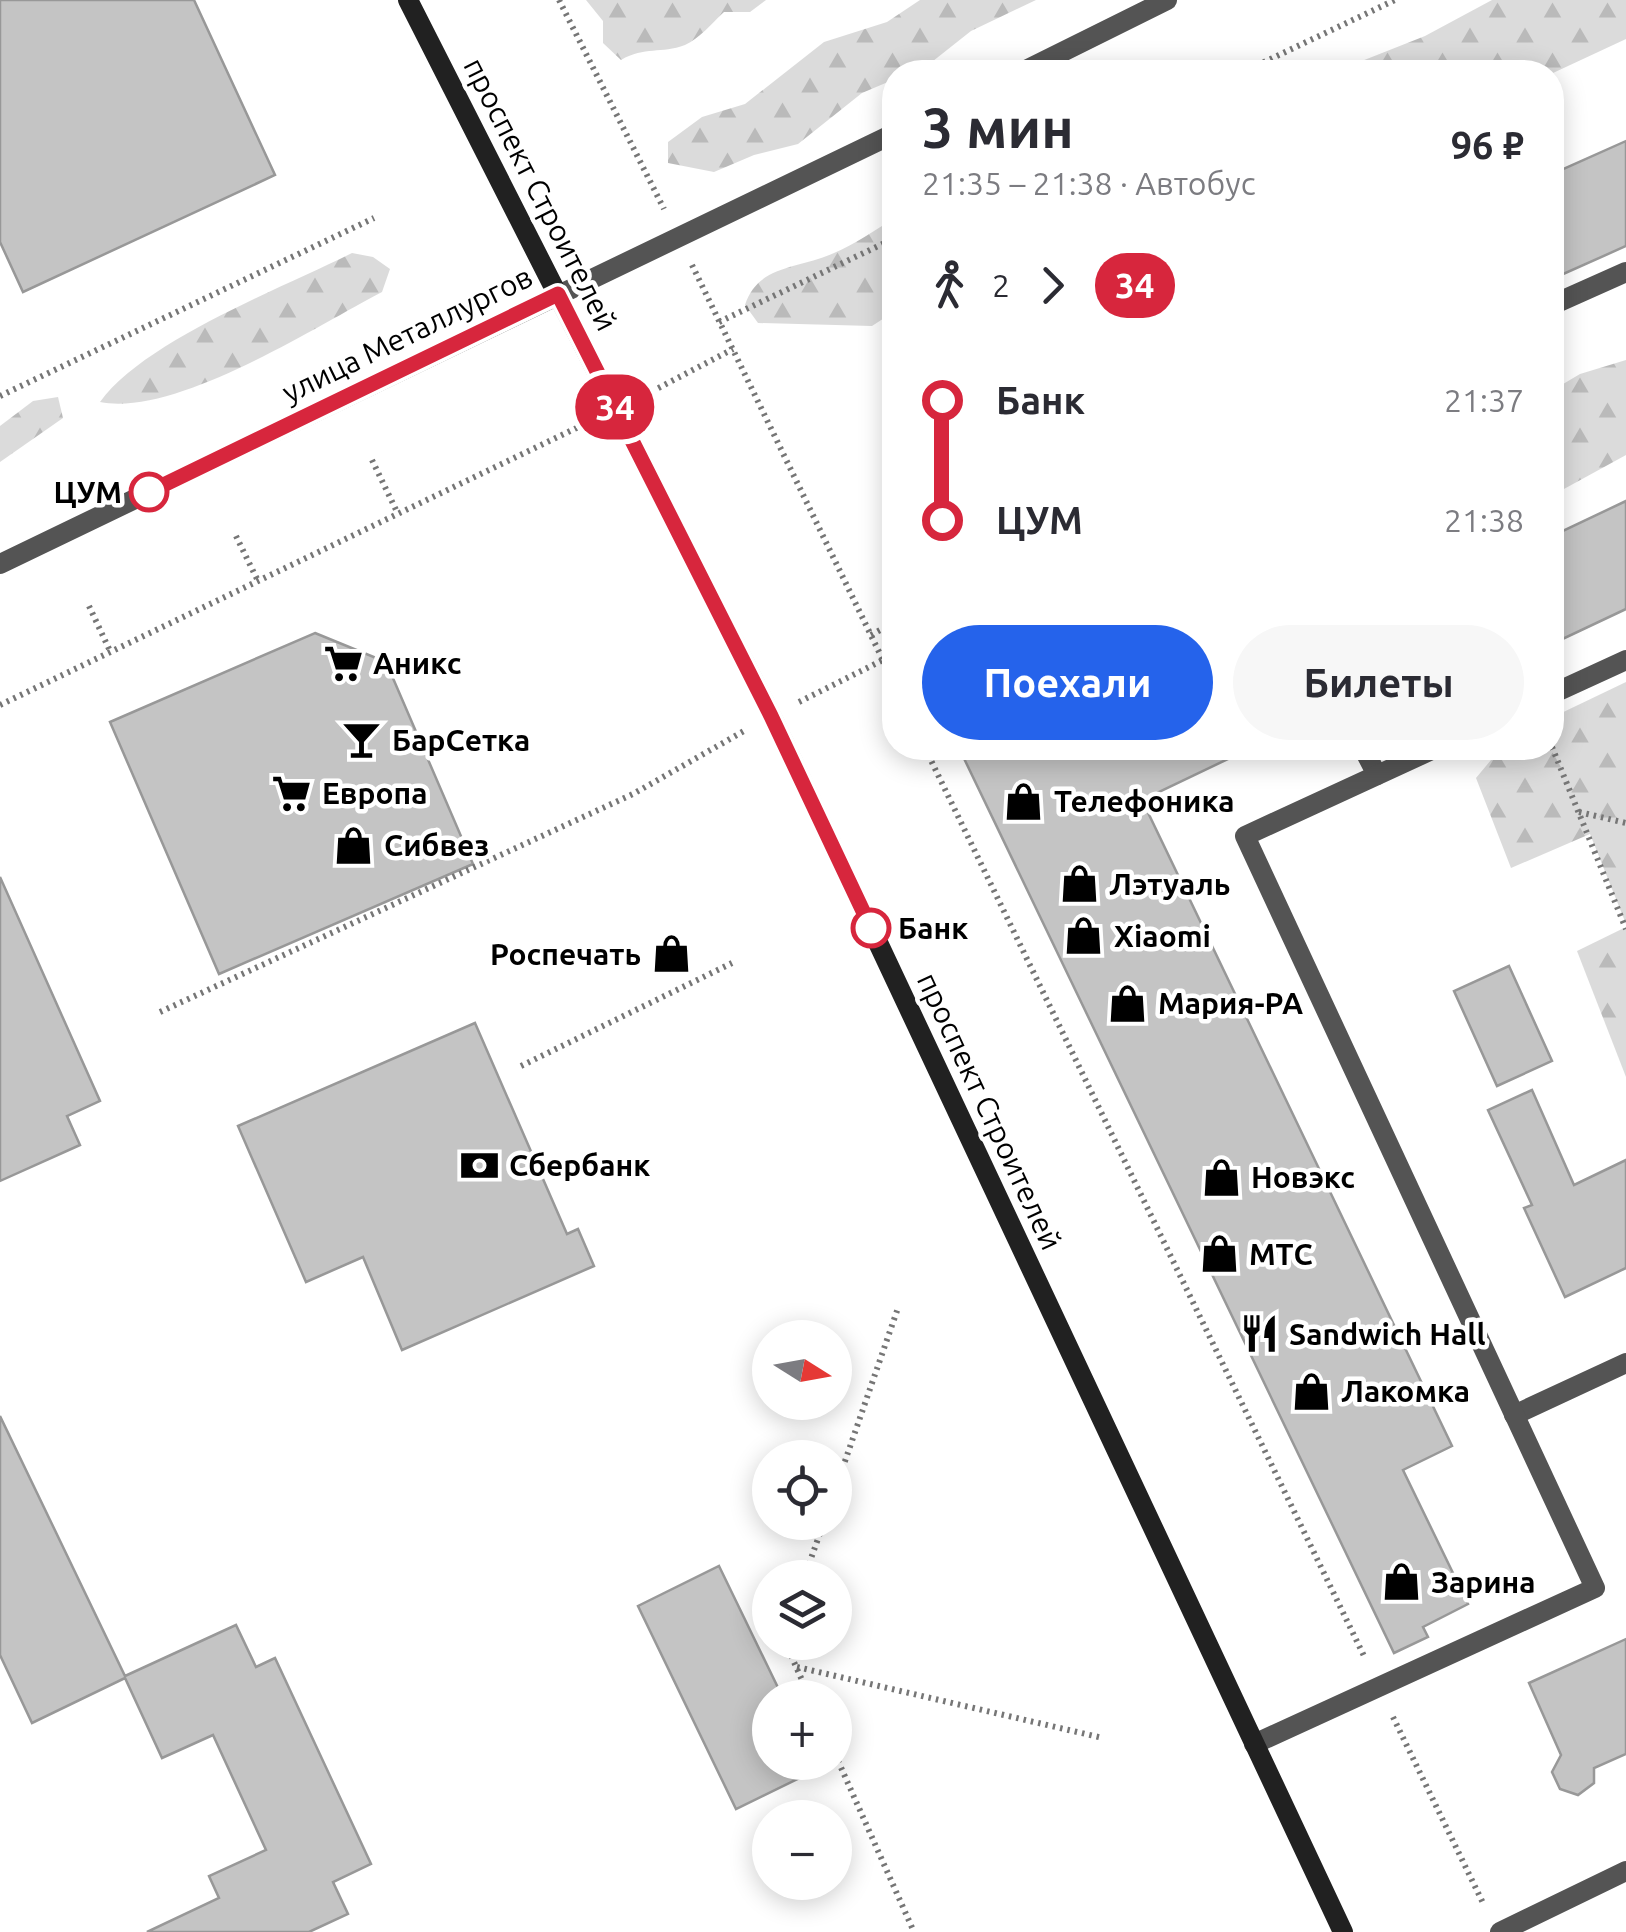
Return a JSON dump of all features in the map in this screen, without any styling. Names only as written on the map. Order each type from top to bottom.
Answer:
[{"type":"street","name":"проспект Строителей","points":[[408,0],[771,716],[1344,1932]]},
{"type":"street","points":[[1058,60],[1167,0]]},
{"type":"street","name":"улица Металлургов","points":[[0,564],[882,139]]},
{"type":"street","points":[[1564,300],[1626,272]]},
{"type":"street","points":[[1564,688],[1626,660]]},
{"type":"street","points":[[1369,760],[1376,775]]},
{"type":"street","points":[[1254,1744],[1594,1588],[1246,836],[1409,760]]},
{"type":"street","points":[[1514,1415],[1626,1362]]},
{"type":"street","points":[[1495,1923],[1626,1870]]},
{"type":"path","points":[[560,0],[882,657]]},
{"type":"path","points":[[1268,60],[1395,0]]},
{"type":"path","points":[[0,396],[374,218]]},
{"type":"path","points":[[719,322],[882,244]]},
{"type":"path","points":[[0,705],[616,410],[733,350]]},
{"type":"path","points":[[372,460],[397,512]]},
{"type":"path","points":[[236,536],[257,580]]},
{"type":"path","points":[[89,606],[110,651]]},
{"type":"path","points":[[871,634],[882,628]]},
{"type":"path","points":[[931,760],[1495,1923]]},
{"type":"path","points":[[1557,760],[1626,929]]},
{"type":"path","points":[[160,1012],[633,794]]},
{"type":"path","points":[[1579,812],[1626,823]]},
{"type":"path","points":[[521,1066],[732,963]]},
{"type":"path","points":[[852,1441],[898,1308]]},
{"type":"path","points":[[794,1660],[802,1680]]},
{"type":"path","points":[[797,1667],[1103,1738]]},
{"type":"path","points":[[847,1780],[914,1932]]},
{"type":"green space","points":[[586,0],[766,0],[750,12],[724,12],[685,45],[621,60],[603,43],[603,21]]},
{"type":"green space","points":[[920,0],[1036,0],[971,31],[934,60],[882,60],[882,85],[862,93],[798,144],[754,155],[714,172],[668,163],[668,142],[702,117],[745,104],[824,42],[887,22]]},
{"type":"green space","points":[[1492,0],[1626,0],[1626,39],[1564,68],[1564,60],[1364,60],[1425,36]]},
{"type":"green space","points":[[882,226],[882,319],[872,326],[758,323],[745,305],[751,292],[770,275],[857,241]]},
{"type":"green space","points":[[352,253],[373,257],[390,269],[382,292],[282,347],[204,383],[131,403],[100,402],[148,358],[181,337]]},
{"type":"green space","points":[[1626,360],[1626,455],[1564,489],[1564,383],[1580,374]]},
{"type":"green space","points":[[58,397],[63,418],[0,462],[0,426],[33,401]]},
{"type":"green space","points":[[1626,682],[1626,924],[1590,834],[1511,868],[1476,778],[1491,760],[1564,760],[1564,712]]},
{"type":"green space","points":[[1626,927],[1626,1077],[1577,951]]},
{"type":"building","points":[[0,0],[194,0],[275,175],[23,292],[0,242]]},
{"type":"building","points":[[1626,141],[1626,246],[1564,274],[1564,169]]},
{"type":"building","points":[[1626,501],[1626,609],[1564,638],[1564,530]]},
{"type":"building","name":"Европа","points":[[315,633],[386,662],[473,864],[219,974],[110,722]]},
{"type":"building","points":[[965,760],[1226,760],[1142,800],[1452,1446],[1403,1470],[1468,1604],[1423,1627],[1428,1637],[1394,1653]]},
{"type":"building","points":[[0,877],[100,1101],[67,1116],[80,1145],[0,1181]]},
{"type":"building","points":[[1509,966],[1552,1061],[1497,1086],[1454,991]]},
{"type":"building","points":[[475,1023],[567,1234],[578,1229],[594,1266],[402,1350],[363,1257],[306,1282],[238,1126]]},
{"type":"building","points":[[1532,1090],[1574,1185],[1626,1160],[1626,1268],[1565,1297],[1524,1208],[1532,1205],[1488,1110]]},
{"type":"building","points":[[0,1416],[125,1676],[236,1625],[256,1667],[275,1658],[371,1864],[333,1882],[348,1914],[309,1932],[147,1932],[219,1898],[209,1876],[266,1850],[213,1735],[162,1758],[125,1678],[32,1723],[0,1655]]},
{"type":"building","points":[[719,1566],[752,1634],[752,1660],[765,1660],[774,1680],[752,1680],[752,1780],[795,1780],[736,1809],[638,1606]]},
{"type":"building","points":[[1626,1639],[1626,1754],[1594,1768],[1594,1783],[1578,1795],[1560,1789],[1552,1772],[1561,1755],[1529,1683]]},
{"type":"bus line","name":"34","points":[[149,492],[558,294],[771,716],[871,928]]},
{"type":"place","name":"ЦУМ","points":[[149,492]]},
{"type":"place","name":"Аникс","points":[[343,663]]},
{"type":"place","name":"БарСетка","points":[[362,740]]},
{"type":"place","name":"Европа","points":[[292,793]]},
{"type":"place","name":"Телефоника","points":[[1024,801]]},
{"type":"place","name":"Сибвез","points":[[354,845]]},
{"type":"place","name":"Лэтуаль","points":[[1079,884]]},
{"type":"place","name":"Банк","points":[[871,928]]},
{"type":"place","name":"Xiaomi","points":[[1084,936]]},
{"type":"place","name":"Роспечать","points":[[671,954]]},
{"type":"place","name":"Мария-РА","points":[[1128,1003]]},
{"type":"place","name":"Сбербанк","points":[[479,1165]]},
{"type":"place","name":"Новэкс","points":[[1221,1177]]},
{"type":"place","name":"МТС","points":[[1219,1254]]},
{"type":"place","name":"Sandwich Hall","points":[[1259,1334]]},
{"type":"place","name":"Лакомка","points":[[1311,1391]]},
{"type":"place","name":"Зарина","points":[[1401,1582]]}]
